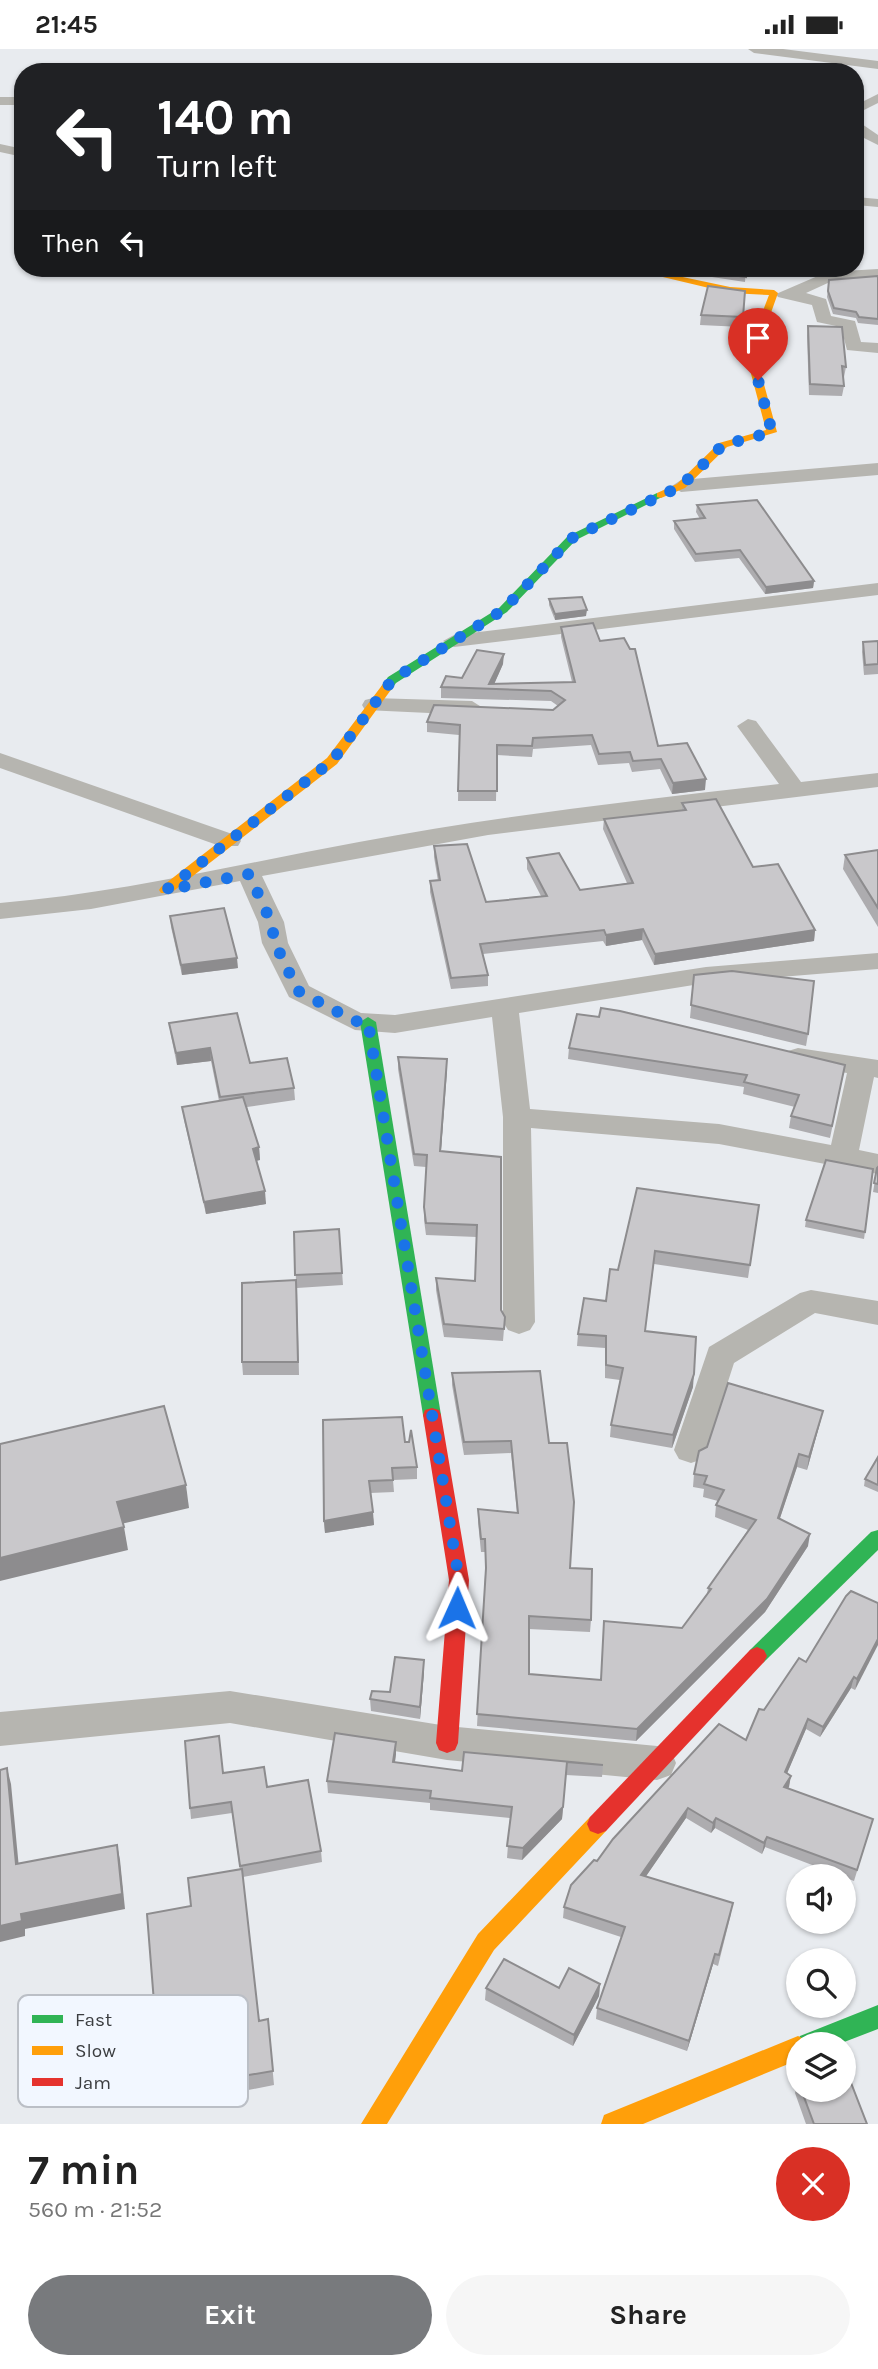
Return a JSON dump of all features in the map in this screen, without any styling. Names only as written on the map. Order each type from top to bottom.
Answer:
[{"type":"street","points":[[754,49],[854,63]]},
{"type":"street","points":[[853,49],[876,66]]},
{"type":"street","points":[[670,277],[730,290],[782,294],[820,302],[823,319],[849,324],[853,346],[878,348]]},
{"type":"street","points":[[166,890],[332,761],[392,680],[503,610],[572,538],[681,486],[723,445],[772,432],[751,355],[782,294],[827,278],[840,277]]},
{"type":"street","points":[[681,486],[878,469]]},
{"type":"street","points":[[454,641],[878,589]]},
{"type":"street","points":[[373,705],[496,709]]},
{"type":"street","points":[[748,726],[794,789]]},
{"type":"street","points":[[0,760],[229,841]]},
{"type":"street","points":[[0,911],[51,908],[166,890],[358,849],[557,816],[878,780]]},
{"type":"street","points":[[249,874],[271,922],[275,943],[298,991],[355,1021],[396,1024],[505,1009],[562,997],[706,975],[878,961]]},
{"type":"street","points":[[562,997],[628,1014]]},
{"type":"street","points":[[505,1009],[517,1118],[519,1322]]},
{"type":"street","points":[[368,1022],[459,1580],[447,1743]]},
{"type":"street","points":[[774,1050],[870,1068],[842,1158]]},
{"type":"street","points":[[517,1118],[719,1135],[878,1164]]},
{"type":"street","points":[[691,1450],[720,1356],[811,1301],[878,1314]]},
{"type":"street","points":[[373,2124],[486,1941],[657,1763],[726,1686],[878,1538]]},
{"type":"street","points":[[0,1729],[230,1707],[447,1743],[657,1763]]},
{"type":"street","points":[[839,2032],[878,2017]]},
{"type":"street","points":[[613,2124],[786,2053]]},
{"type":"building","points":[[878,276],[878,319],[859,317],[856,312],[834,308],[828,291],[829,280]]},
{"type":"building","points":[[708,286],[745,291],[743,317],[701,315]]},
{"type":"building","points":[[808,326],[842,327],[846,367],[842,366],[844,386],[810,384]]},
{"type":"building","points":[[757,500],[814,581],[766,587],[740,550],[696,554],[674,521],[705,518],[697,505]]},
{"type":"building","points":[[582,597],[587,610],[555,614],[549,599]]},
{"type":"building","points":[[593,623],[600,641],[624,638],[630,649],[635,649],[658,746],[687,743],[706,779],[673,783],[661,759],[633,761],[630,752],[599,754],[592,735],[533,738],[532,746],[497,745],[497,791],[458,791],[460,725],[427,722],[434,705],[553,710],[565,700],[551,691],[441,687],[446,676],[462,678],[477,650],[504,654],[489,684],[575,682],[561,627]]},
{"type":"building","points":[[878,641],[878,664],[865,665],[863,642]]},
{"type":"building","points":[[716,799],[753,867],[778,864],[815,930],[655,954],[643,929],[606,935],[604,930],[480,944],[488,975],[451,978],[430,881],[440,880],[434,846],[467,844],[486,902],[547,896],[527,858],[559,853],[580,890],[633,883],[604,819],[686,810],[682,803]]},
{"type":"building","points":[[878,850],[878,908],[845,855]]},
{"type":"building","points":[[224,908],[237,958],[181,965],[170,916]]},
{"type":"building","points":[[732,971],[814,981],[808,1034],[691,1005],[694,975]]},
{"type":"building","points":[[601,1008],[845,1065],[832,1126],[791,1116],[799,1095],[744,1082],[747,1075],[569,1048],[577,1014],[599,1017]]},
{"type":"building","points":[[237,1013],[250,1063],[287,1058],[294,1088],[220,1097],[210,1048],[176,1053],[169,1023]]},
{"type":"building","points":[[398,1057],[447,1059],[440,1151],[501,1157],[501,1310],[505,1317],[504,1329],[444,1324],[436,1278],[475,1281],[477,1225],[426,1223],[424,1207],[427,1155],[414,1154]]},
{"type":"building","points":[[243,1097],[259,1147],[253,1149],[265,1191],[204,1202],[182,1107]]},
{"type":"building","points":[[826,1160],[873,1169],[865,1232],[806,1220]]},
{"type":"building","points":[[878,1167],[878,1184],[874,1183]]},
{"type":"building","points":[[637,1188],[759,1205],[750,1265],[655,1251],[645,1331],[696,1337],[694,1374],[673,1435],[611,1425],[623,1368],[606,1365],[606,1336],[578,1334],[584,1298],[606,1301],[610,1269],[618,1270]]},
{"type":"building","points":[[339,1229],[342,1273],[295,1275],[294,1232]]},
{"type":"building","points":[[296,1280],[298,1362],[242,1362],[242,1283]]},
{"type":"building","points":[[540,1371],[549,1443],[567,1443],[574,1502],[570,1568],[592,1569],[591,1620],[529,1616],[529,1674],[601,1680],[604,1621],[682,1628],[711,1589],[708,1588],[756,1520],[716,1505],[724,1490],[704,1484],[707,1476],[694,1474],[699,1451],[707,1447],[728,1383],[823,1411],[809,1457],[799,1454],[778,1518],[810,1534],[767,1599],[637,1729],[477,1714],[486,1568],[485,1539],[481,1539],[478,1509],[518,1513],[511,1441],[464,1442],[452,1373]]},
{"type":"building","points":[[164,1406],[186,1485],[117,1502],[124,1527],[0,1558],[0,1444]]},
{"type":"building","points":[[402,1417],[405,1442],[409,1442],[411,1430],[417,1467],[392,1468],[393,1480],[369,1481],[373,1512],[324,1521],[323,1420]]},
{"type":"building","points":[[878,1457],[878,1485],[865,1479]]},
{"type":"building","points":[[851,1591],[878,1603],[878,1639],[857,1679],[854,1677],[823,1727],[808,1719],[785,1772],[791,1776],[784,1787],[873,1819],[857,1870],[856,1864],[841,1864],[767,1837],[764,1843],[716,1818],[713,1823],[688,1808],[641,1875],[733,1903],[719,1955],[715,1954],[689,2041],[597,2008],[625,1927],[564,1907],[571,1885],[594,1860],[597,1861],[613,1839],[719,1724],[746,1740],[759,1709],[764,1710],[799,1658],[806,1662]]},
{"type":"building","points":[[395,1657],[424,1660],[420,1707],[370,1699],[372,1691],[390,1692]]},
{"type":"building","points":[[335,1733],[396,1742],[393,1762],[462,1771],[464,1752],[603,1765],[567,1762],[563,1807],[523,1848],[507,1846],[512,1807],[430,1798],[431,1791],[327,1781]]},
{"type":"building","points":[[219,1736],[223,1773],[264,1767],[267,1787],[308,1780],[321,1851],[240,1866],[231,1802],[190,1808],[185,1741]]},
{"type":"building","points":[[7,1768],[16,1864],[117,1845],[122,1894],[21,1914],[22,1921],[0,1926],[0,1770]]},
{"type":"building","points":[[242,1869],[259,2021],[268,2019],[273,2071],[248,2075],[248,1995],[153,1995],[147,1914],[191,1906],[188,1878]]},
{"type":"building","points":[[504,1959],[559,1988],[569,1968],[600,1984],[574,2035],[486,1988]]},
{"type":"building","points":[[856,2096],[867,2124],[814,2124],[806,2102],[856,2102]]},
{"type":"traffic: fast","points":[[387,687],[392,680],[503,610],[572,538],[661,495]]},
{"type":"traffic: fast","points":[[368,1022],[432,1415]]},
{"type":"traffic: fast","points":[[757,1656],[878,1538]]},
{"type":"traffic: fast","points":[[839,2032],[878,2017]]},
{"type":"traffic: slow","points":[[661,495],[681,486],[723,445],[772,432],[751,355],[774,293],[730,290],[670,277]]},
{"type":"traffic: slow","points":[[166,890],[332,761],[387,687]]},
{"type":"traffic: slow","points":[[373,2124],[486,1942],[598,1824]]},
{"type":"traffic: slow","points":[[613,2124],[786,2053]]},
{"type":"traffic: jam","points":[[432,1415],[459,1580],[447,1743]]},
{"type":"traffic: jam","points":[[598,1824],[757,1656]]},
{"type":"route","points":[[457,1608],[459,1580],[368,1022],[355,1021],[298,991],[275,943],[271,922],[249,874],[166,890],[332,761],[392,680],[503,610],[572,538],[681,486],[723,445],[772,432],[758,380]]}]
